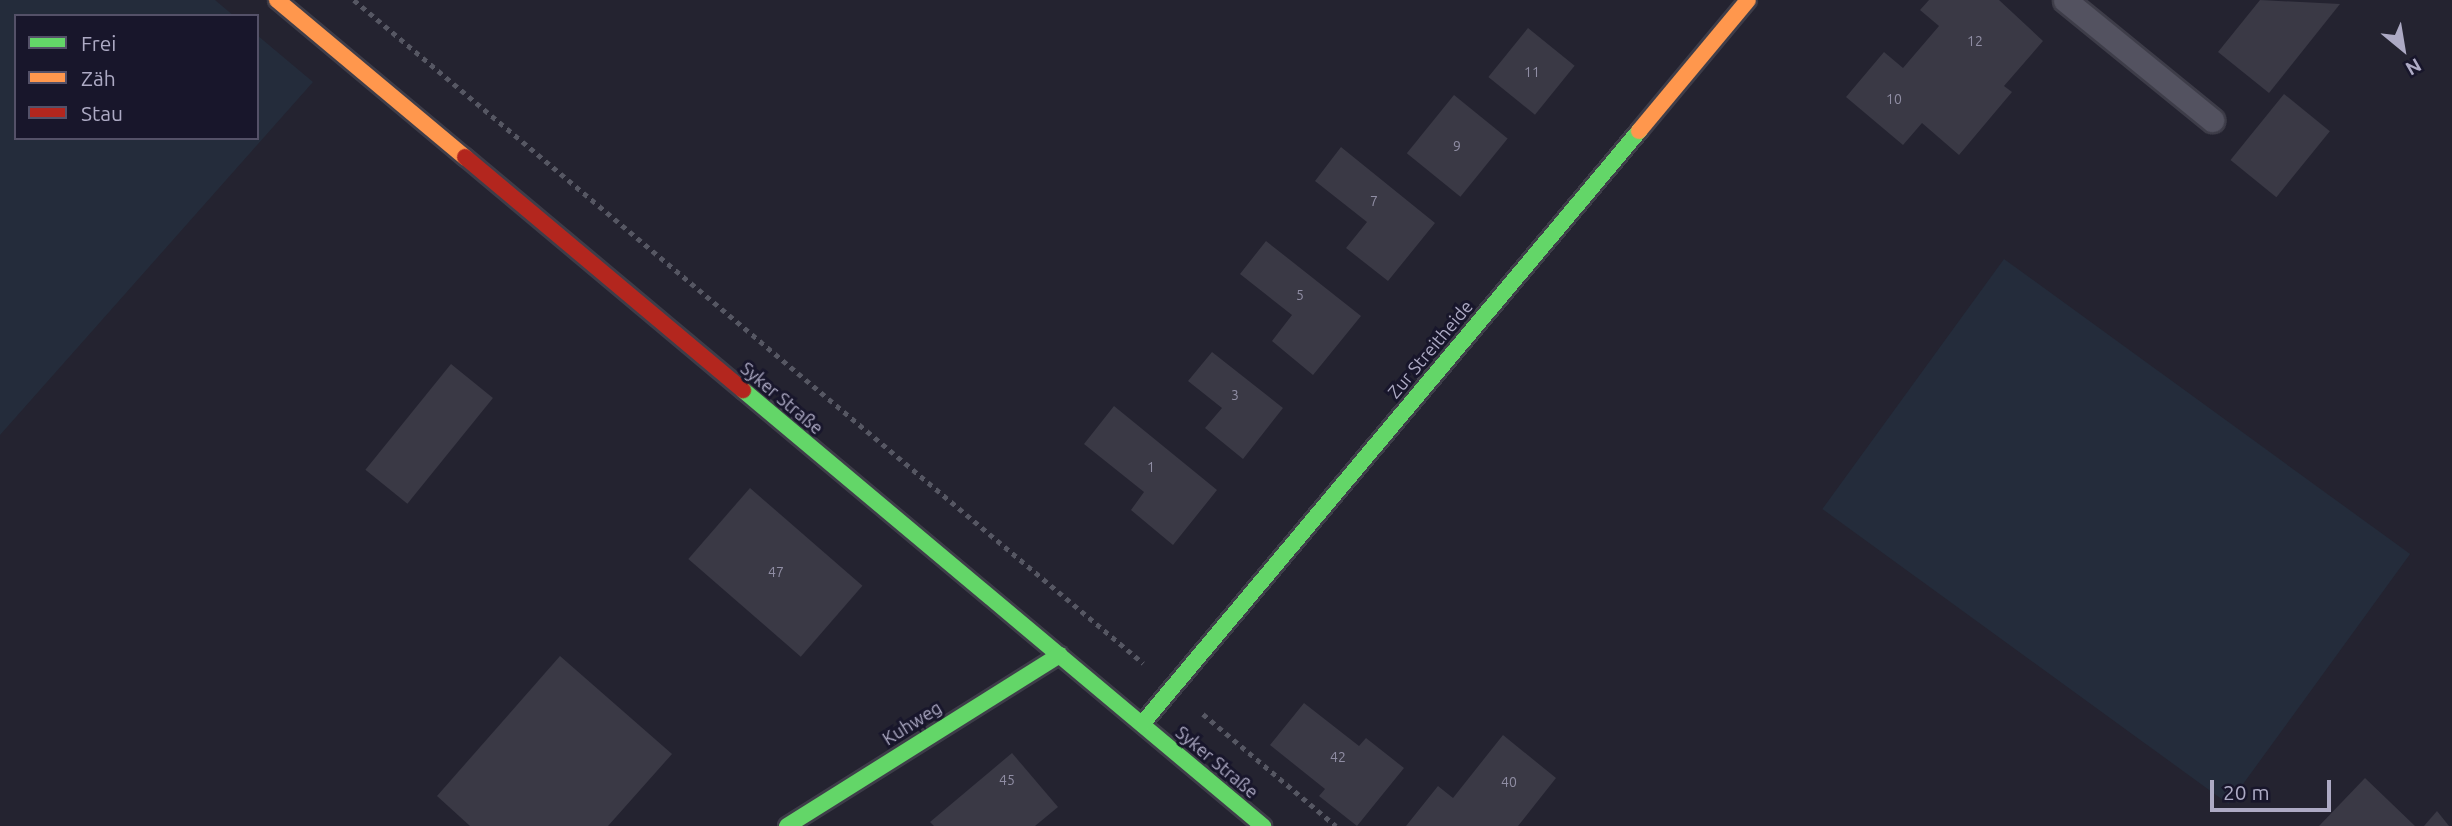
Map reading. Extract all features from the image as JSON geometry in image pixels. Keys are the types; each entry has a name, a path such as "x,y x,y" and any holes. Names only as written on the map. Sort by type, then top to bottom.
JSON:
{"main road":[{"name":"Syker Straße","path":"277,0 1263,826"},
{"name":"Zur Streitheide","path":"1142,724 1748,0"},
{"name":"Kuhweg","path":"787,826 1060,654"}],"lane":[{"path":"2065,0 2212,120"}],"path":[{"path":"354,0 1336,826"}],"shaded area":[{"path":"0,0 215,0 232,14 14,14 14,140 259,140 259,37 313,82 0,435"},
{"path":"2004,259 2410,554 2229,804 1822,509"}],"building":[{"path":"1929,0 1999,0 2043,41 2004,86 2012,92 1959,155 1922,123 1903,145 1846,97 1884,52 1903,68 1939,26 1920,10"},
{"path":"2260,0 2340,4 2269,93 2218,52"},
{"path":"1528,28 1575,66 1535,115 1488,77"},
{"path":"2284,94 2330,131 2276,197 2231,160"},
{"path":"1454,95 1508,138 1460,197 1407,153"},
{"path":"1341,147 1435,223 1388,281 1346,248 1367,222 1315,181"},
{"path":"1266,241 1361,316 1313,375 1272,341 1292,315 1240,274"},
{"path":"1212,352 1283,408 1243,459 1205,428 1222,408 1188,381"},
{"path":"451,364 493,398 407,504 365,470"},
{"path":"1114,406 1217,490 1173,545 1131,510 1144,492 1084,444"},
{"path":"750,488 862,586 801,657 688,559"},
{"path":"560,656 672,754 608,826 470,826 437,796"},
{"path":"1304,703 1359,746 1366,738 1404,768 1357,826 1319,796 1325,789 1270,745"},
{"path":"1503,735 1556,778 1518,826 1406,826 1438,786 1453,798"},
{"path":"1012,753 1058,807 1035,826 934,826 930,822"},
{"path":"2365,778 2415,826 2319,826"},
{"path":"2437,811 2449,826 2424,826"}],"traffic: fast":[{"path":"1142,724 1639,131"},
{"path":"743,390 1263,826"},
{"path":"787,826 1060,655"}],"traffic: slow":[{"path":"277,0 465,157"},
{"path":"1639,131 1748,0"}],"traffic: jam":[{"path":"465,157 743,390"}]}
